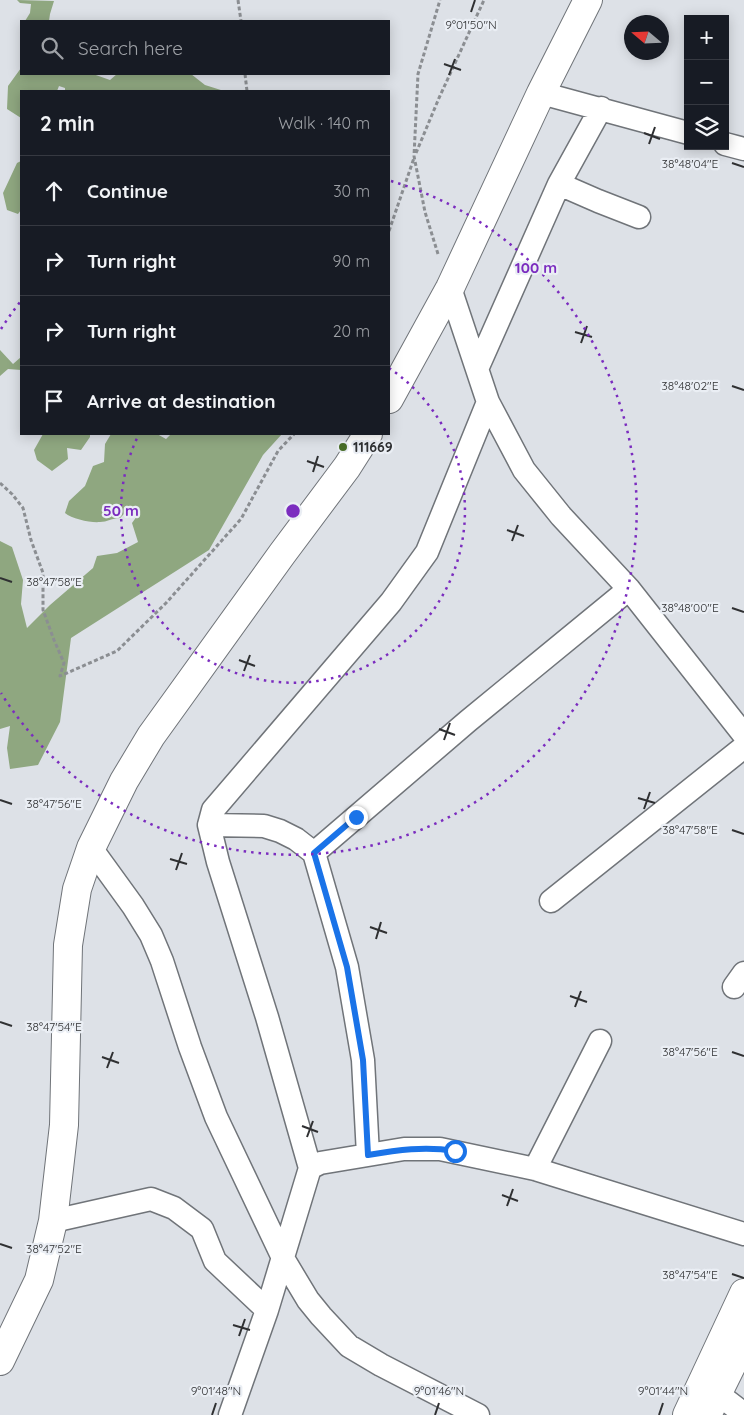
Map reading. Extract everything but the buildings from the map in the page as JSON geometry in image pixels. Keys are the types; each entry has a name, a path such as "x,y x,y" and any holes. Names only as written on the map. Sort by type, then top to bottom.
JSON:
{"street":[{"path":"390,397 450,288 541,93 588,0"},
{"path":"541,93 684,132"},
{"path":"477,369 559,184 601,108"},
{"path":"729,145 744,149"},
{"path":"559,184 598,202 639,216"},
{"path":"450,288 488,402 524,470 561,516 629,589 744,735"},
{"path":"230,1415 268,1310 310,1168 267,1017 218,862 209,825 213,810 391,602 427,552 488,402"},
{"path":"0,1361 39,1280 54,1221 64,1126 68,945 77,889 91,848 124,781 151,736 347,467 367,435"},
{"path":"314,853 468,721 629,589"},
{"path":"551,901 744,747"},
{"path":"209,825 264,826 296,839 314,853 347,967 363,1060 368,1155"},
{"path":"91,848 133,906 151,935 162,960 190,1047 216,1117 284,1260 312,1305 349,1346 381,1365 478,1415"},
{"path":"535,1169 600,1041"},
{"path":"310,1168 320,1163 404,1149 440,1149 535,1169 744,1234"},
{"path":"54,1221 151,1199 174,1208 202,1229 215,1261 268,1310"},
{"path":"687,1415 710,1397 736,1352 744,1294"},
{"path":"710,1397 744,1414"}],"path":[{"path":"238,0 241,20"},
{"path":"440,0 418,74 414,156 425,212 450,288"},
{"path":"390,228 414,156 438,98 484,0"},
{"path":"246,75 247,90"},
{"path":"0,483 23,508 31,540 43,574 43,610 64,663 60,676 116,651 166,603 241,519 278,451 293,435"}],"green space":[{"path":"17,0 54,1 49,20 26,20 30,13 31,4 20,3"},
{"path":"20,69 20,75 96,75 110,80 116,75 192,75 205,85 221,90 65,90 65,88 59,86 57,90 20,90 20,117 7,109 8,86"},
{"path":"20,162 20,211 18,214 7,210 3,193 17,163"},
{"path":"0,350 13,364 20,358 20,370 8,369 0,376"},
{"path":"42,435 90,435 81,450 67,448 68,459 52,471 37,460 34,450"},
{"path":"110,435 159,435 166,439 170,435 281,435 263,455 209,550 71,638 60,722 38,765 10,769 7,748 10,726 0,729 0,541 12,547 23,580 21,604 27,628 50,605 93,568 97,556 117,553 138,542 132,523 140,512 124,514 120,518 103,522 77,519 65,513 69,501 85,486 93,466 104,462 105,444"}],"place":[{"name":"111669","path":"343,447"}],"route":[{"path":"356,817 314,853 347,967 363,1060 368,1155 404,1149 455,1151"}]}
